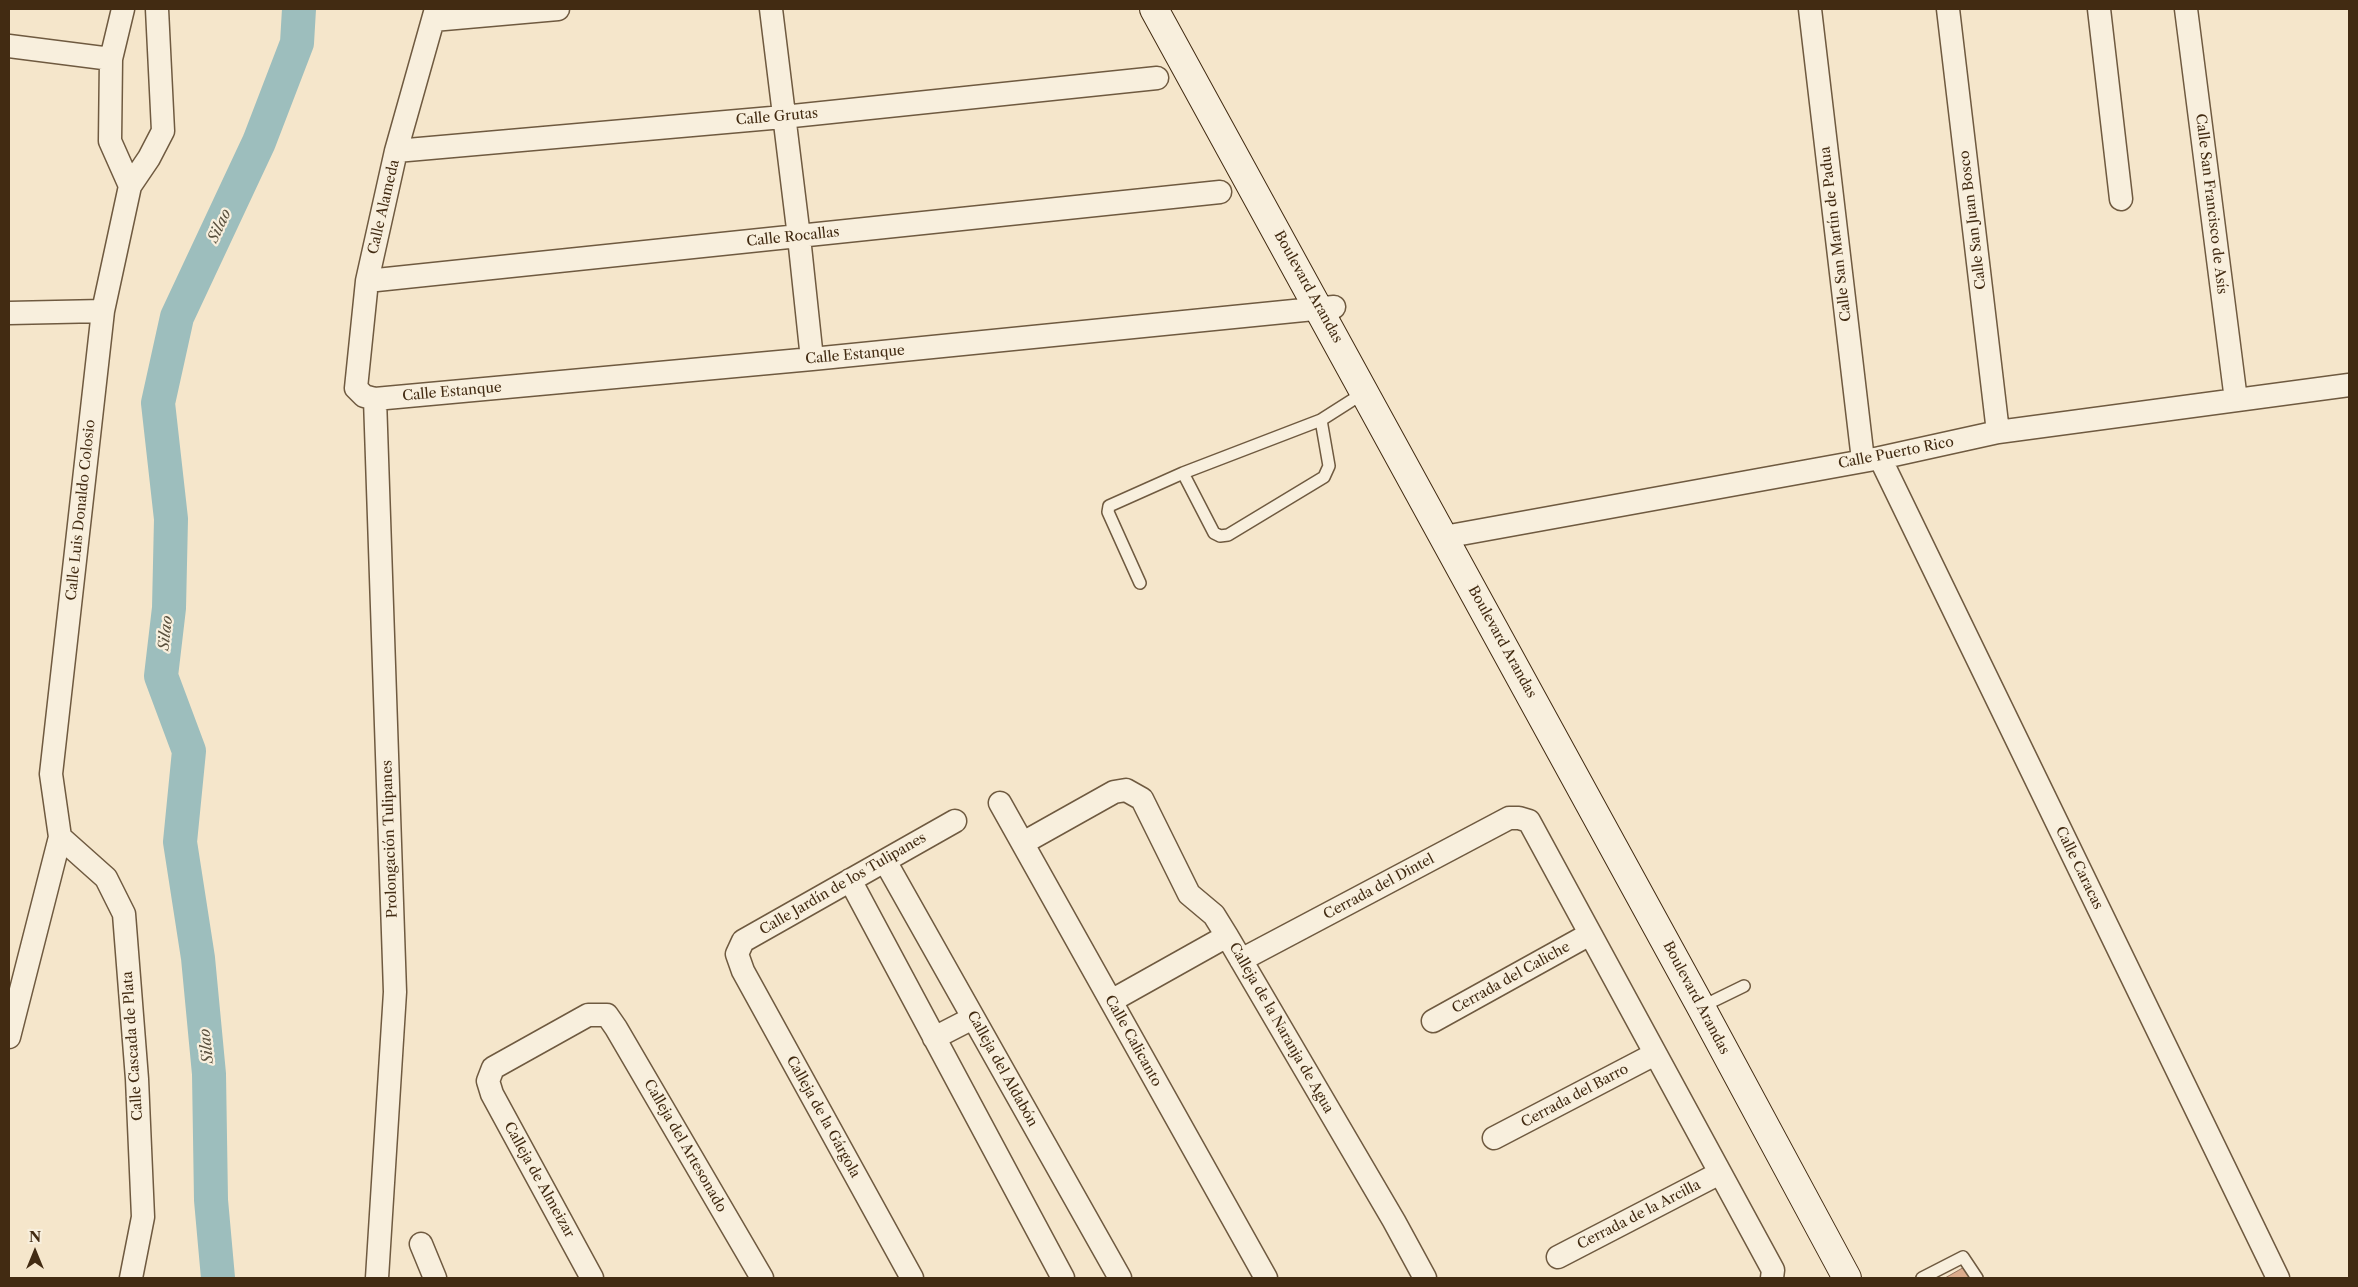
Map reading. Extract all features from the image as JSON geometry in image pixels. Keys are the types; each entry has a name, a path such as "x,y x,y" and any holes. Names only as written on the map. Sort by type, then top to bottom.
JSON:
{"main road":[{"name":"Boulevard Arandas","path":"1154,9 1327,308 1365,392 1451,536"},
{"name":"Boulevard Arandas","path":"1174,9 1327,308 1707,1004 1849,1275"}],"street":[{"path":"123,9 111,59 110,141 130,186"},
{"name":"Calle Luis Donaldo Colosio","path":"60,837 51,774 103,311 130,186 150,158 163,131 157,9"},
{"path":"434,14 558,9"},
{"path":"770,9 799,237 812,359"},
{"name":"Calle San Martín de Padua","path":"1810,9 1871,459"},
{"name":"Calle San Juan Bosco","path":"1948,9 1998,432"},
{"path":"2100,9 2121,199"},
{"name":"Calle San Francisco de Asís","path":"2186,9 2236,400"},
{"name":"Calle Alameda","path":"375,399 364,396 356,388 367,281 396,151 434,14"},
{"path":"9,46 111,59"},
{"name":"Calle Grutas","path":"396,151 783,116 1157,78"},
{"name":"Calle Rocallas","path":"367,281 1220,192"},
{"name":"Calle Estanque","path":"375,399 812,359 1327,308"},
{"path":"9,313 103,311"},
{"name":"Calle Puerto Rico","path":"1451,536 1871,459 1998,432 2349,385"},
{"name":"Prolongación Tulipanes","path":"375,399 395,992 377,1278"},
{"name":"Calle Caracas","path":"1871,459 2278,1278"},
{"name":"Calleja de la Naranja de Agua","path":"1023,843 1114,792 1126,790 1142,799 1189,894 1214,915 1227,936 1394,1221 1425,1278"},
{"name":"Calle Calicanto","path":"1000,803 1266,1278"},
{"name":"Cerrada del Dintel","path":"1241,960 1509,818 1529,821 1590,934"},
{"name":"Calle Jardín de los Tulipanes","path":"737,954 743,941 955,820"},
{"path":"9,1037 60,837"},
{"name":"Calle Cascada de Plata","path":"60,837 106,878 124,914 137,1079 143,1217 130,1278"},
{"name":"Calleja del Aldabón","path":"885,860 1120,1278"},
{"path":"850,880 1059,1275"},
{"path":"1590,934 1773,1270 1772,1278"},
{"name":"Cerrada del Caliche","path":"1432,1021 1590,934"},
{"path":"1111,1001 1227,936"},
{"name":"Calleja de la Gárgola","path":"737,954 748,979 912,1278"},
{"name":"Calleja del Artesonado","path":"488,1081 493,1068 588,1015 607,1015 762,1278"},
{"path":"934,1038 973,1018"},
{"name":"Cerrada del Barro","path":"1494,1138 1655,1054"},
{"name":"Calleja de Almeizar","path":"488,1081 492,1094 592,1278"},
{"name":"Cerrada de la Arcilla","path":"1558,1257 1720,1173"},
{"path":"421,1244 435,1278"}],"lane":[{"path":"1140,583 1108,512 1109,506 1183,473 1321,420 1365,392"},
{"path":"1183,473 1214,533 1220,536 1228,536 1324,477 1329,466 1321,420"},
{"path":"1707,1004 1744,986"},
{"path":"1922,1278 1963,1257 1977,1278"}],"building":[{"path":"1966,1266 1973,1278 1945,1278"}],"waterway":[{"name":"Silao","path":"218,1278 211,1200 209,1074 198,958 180,842 189,751 161,676 169,608 171,519 158,403 177,317 259,142 297,43 299,9"}]}
